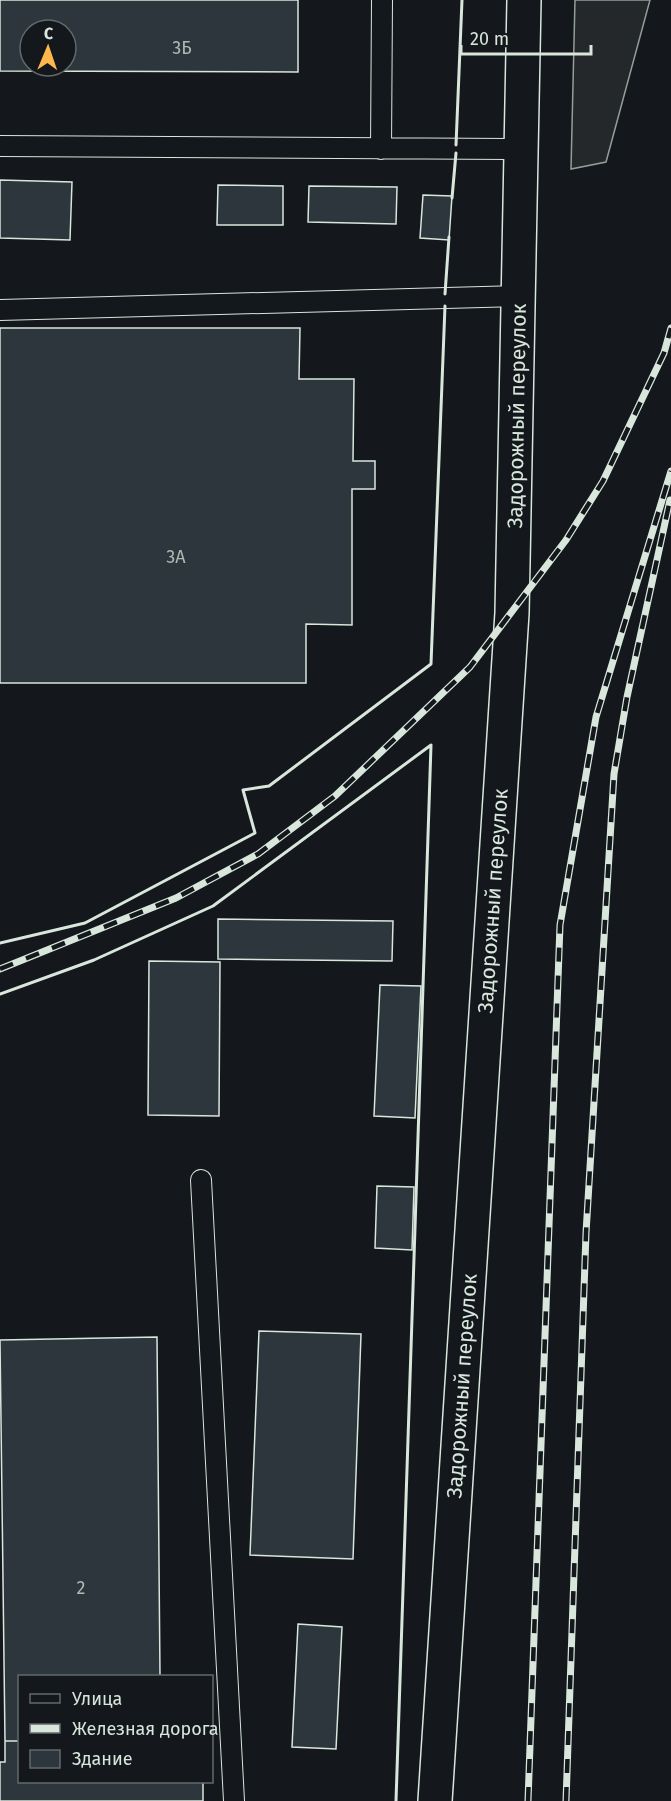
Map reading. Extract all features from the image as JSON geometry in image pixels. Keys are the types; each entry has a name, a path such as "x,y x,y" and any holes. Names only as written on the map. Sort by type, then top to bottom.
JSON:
{"street":[{"name":"Задорожный переулок","path":"435,1801 512,613 524,0"}],"lane":[{"path":"381,149 382,0"},
{"path":"0,146 522,149"},
{"path":"0,310 520,296"},
{"path":"201,1180 234,1801"}],"shaded area":[{"path":"575,0 650,0 606,162 571,169"}],"building":[{"path":"0,0 298,0 298,72 78,71 78,18 18,18 18,71 0,71"},
{"path":"0,180 72,182 70,240 0,238"},
{"path":"218,185 283,186 283,225 217,225"},
{"path":"309,186 397,187 396,224 308,222"},
{"path":"423,195 452,196 449,240 420,238"},
{"path":"0,328 300,328 299,379 354,379 353,461 375,461 375,489 352,489 352,625 306,624 306,683 0,683"},
{"path":"218,919 393,921 392,961 218,959"},
{"path":"149,961 220,962 219,1116 148,1115"},
{"path":"380,985 421,986 415,1118 374,1116"},
{"path":"377,1186 414,1187 412,1250 375,1248"},
{"path":"259,1331 361,1334 353,1559 250,1555"},
{"path":"157,1337 160,1675 18,1675 18,1741 5,1741 0,1340"},
{"path":"298,1624 342,1627 336,1749 292,1747"},
{"path":"5,1741 18,1741 18,1783 203,1783 203,1801 0,1801 0,1762 5,1762"}],"railway":[{"path":"0,969 176,898 258,854 335,796 470,667 566,540 603,481 664,353 671,328"},
{"path":"528,1801 560,925 596,717 671,471"},
{"path":"566,1801 586,1233 614,774 627,697 670,500"}],"wall":[{"path":"456,145 462,0"},
{"path":"452,198 456,153"},
{"path":"445,294 449,237"},
{"path":"0,943 85,923 255,833 243,790 269,786 431,664 445,306"},
{"path":"0,994 94,960 213,906 431,745 396,1801"}]}
